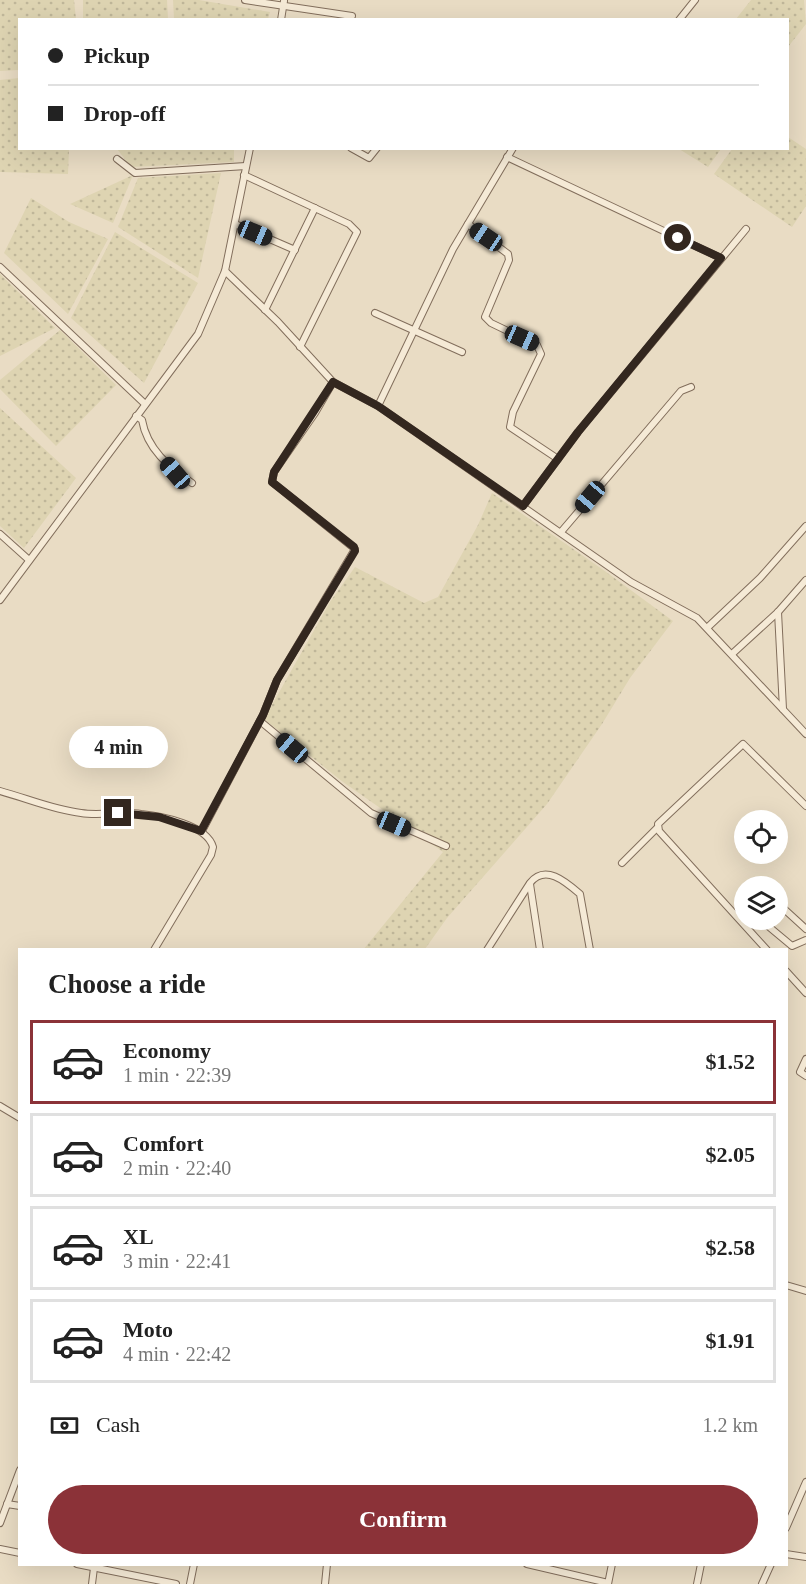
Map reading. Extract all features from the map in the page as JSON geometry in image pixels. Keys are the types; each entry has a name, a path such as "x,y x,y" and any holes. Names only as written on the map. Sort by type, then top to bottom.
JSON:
{"street":[{"path":"245,0 284,2 352,16"},
{"path":"681,18 695,0"},
{"path":"281,18 284,2"},
{"path":"0,600 198,334 225,271 250,150"},
{"path":"355,150 369,158 375,150"},
{"path":"378,406 468,224 512,150"},
{"path":"507,157 721,258"},
{"path":"117,159 135,173 246,166"},
{"path":"244,175 349,224 357,232 300,346"},
{"path":"265,310 315,208"},
{"path":"235,224 295,250"},
{"path":"468,224 508,254 509,260 484,317 490,323 541,349 542,354 513,412 510,428 558,459"},
{"path":"523,506 558,459 746,229"},
{"path":"0,267 145,404"},
{"path":"225,271 333,382 378,406 632,582 683,608 708,627 806,734"},
{"path":"375,313 415,328 462,352"},
{"path":"201,831 260,720 277,680 355,551 354,547 272,482 274,472 333,382"},
{"path":"561,532 681,391 691,387"},
{"path":"136,416 142,420 144,435 157,453 175,473 192,483"},
{"path":"708,627 760,579 806,526"},
{"path":"0,534 29,560"},
{"path":"732,654 778,612 806,580"},
{"path":"778,612 783,709"},
{"path":"260,720 371,813 446,846"},
{"path":"622,863 657,828 661,819 743,744 805,804"},
{"path":"0,790 81,813 140,813 201,831 213,844 213,851 155,948"},
{"path":"657,828 765,948"},
{"path":"488,948 530,883 540,874 550,874 580,894 590,948"},
{"path":"530,883 540,948"},
{"path":"788,911 806,930"},
{"path":"773,930 792,946 806,940"},
{"path":"788,976 806,993"},
{"path":"806,1059 801,1072 806,1076"},
{"path":"0,1106 18,1117"},
{"path":"788,1286 806,1291"},
{"path":"0,1523 18,1475"},
{"path":"788,1523 806,1482"},
{"path":"7,1504 18,1506"},
{"path":"0,1549 18,1553"},
{"path":"788,1554 806,1557"},
{"path":"86,1566 176,1584"},
{"path":"190,1584 194,1566"},
{"path":"325,1584 327,1566"},
{"path":"536,1566 608,1583 612,1566"},
{"path":"697,1584 701,1566"},
{"path":"762,1584 770,1566"},
{"path":"92,1584 94,1568"}],"shaded area":[{"path":"0,0 74,0 76,18 18,18 18,70 0,71"},
{"path":"83,0 167,0 168,18 83,18"},
{"path":"173,0 199,0 270,12 268,18 174,18"},
{"path":"751,0 804,0 806,24 789,46 789,18 737,18"},
{"path":"18,78 18,150 69,150 68,174 0,172 0,80"},
{"path":"789,138 806,149 806,206 792,227 714,174 731,150 789,150"},
{"path":"118,150 234,150 234,162 131,167"},
{"path":"681,150 720,150 708,167"},
{"path":"221,173 198,278 118,227 138,178"},
{"path":"133,175 113,223 70,204"},
{"path":"31,198 69,222 108,239 68,314 4,253"},
{"path":"115,232 198,283 144,383 71,318"},
{"path":"0,274 55,328 0,356"},
{"path":"60,330 116,385 56,446 0,389 0,380"},
{"path":"0,408 76,478 24,548 0,526"},
{"path":"492,493 673,621 630,678 602,724 547,804 447,918 426,948 365,948 443,852 343,782 264,719 330,602 355,567 424,603 438,597 478,525"}],"route":[{"path":"118,813 140,813 159,817 201,831 263,715 277,680 355,551 354,547 272,482 274,472 315,413 333,382 378,406 523,506 578,432 721,258 678,238"}]}
